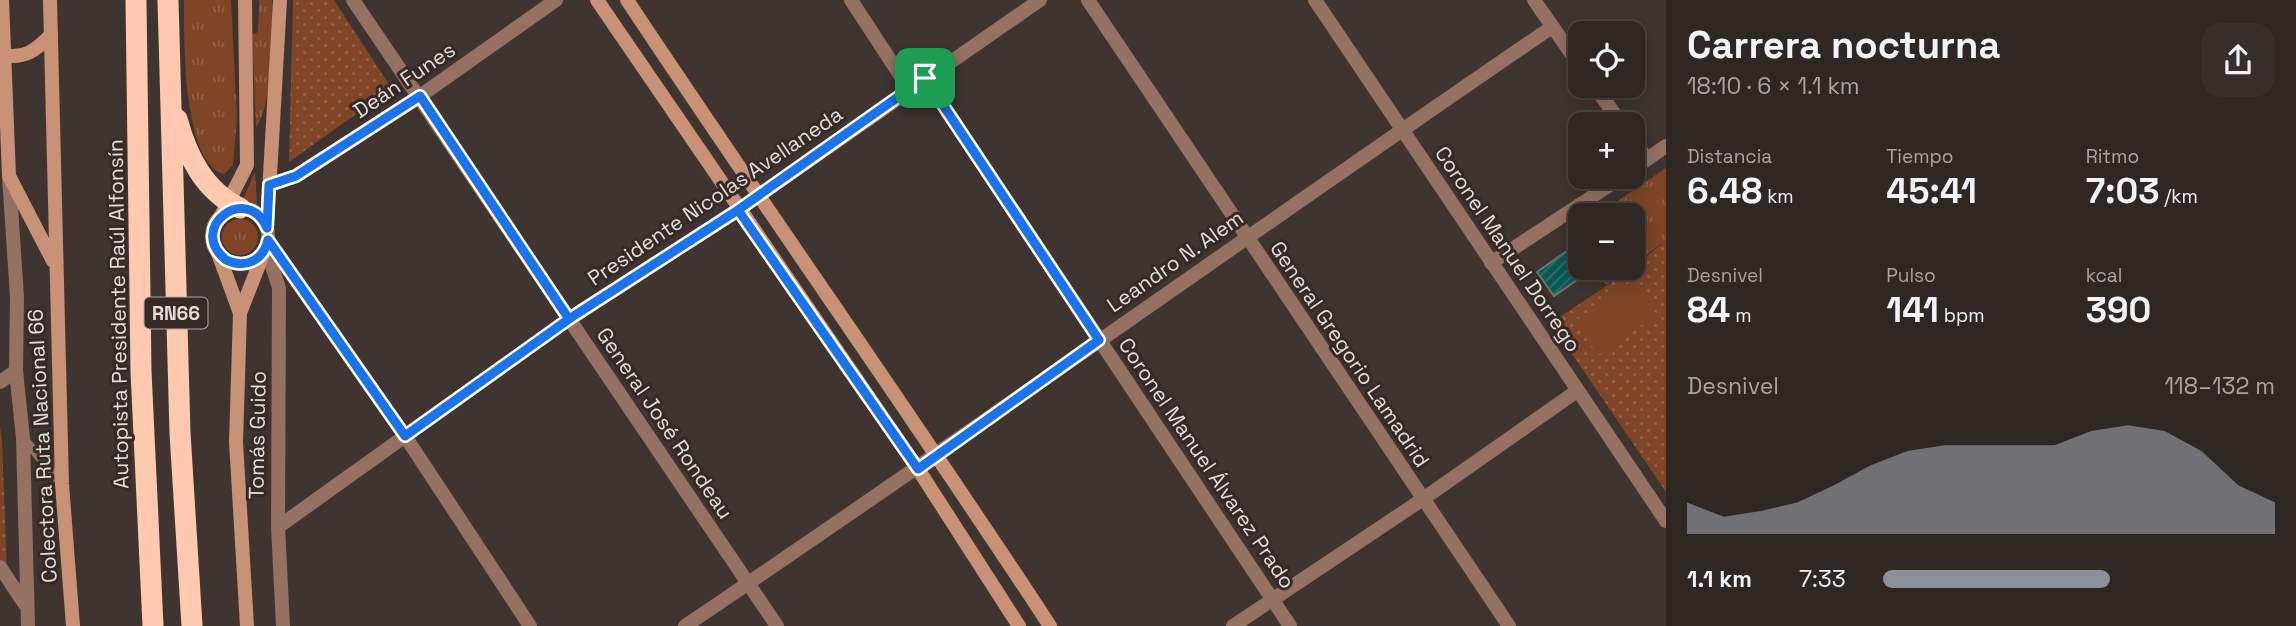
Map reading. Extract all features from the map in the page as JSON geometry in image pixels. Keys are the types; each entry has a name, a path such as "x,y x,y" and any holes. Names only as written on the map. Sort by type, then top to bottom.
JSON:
{"highway":[{"name":"Autopista Presidente Raúl Alfonsín","path":"136,0 141,371 153,626"},
{"name":"RN66","path":"168,0 180,433 192,626"},
{"path":"169,91 181,134 204,180 230,209"}],"street":[{"name":"Colectora Ruta Nacional 66","path":"2,0 1,56 9,176 55,264"},
{"name":"Colectora Ruta Nacional 66","path":"50,0 62,484 73,626"},
{"path":"240,313 212,237 230,209 242,180 247,152 244,88 245,0"},
{"path":"247,626 236,443 240,313 266,242 280,0"},
{"name":"General José Rondeau","path":"353,0 777,626"},
{"name":"Deán Funes","path":"269,185 296,176 420,96 556,0"},
{"path":"597,0 738,210 918,469 1019,626"},
{"path":"627,0 758,196 938,455 1050,626"},
{"path":"852,0 909,89"},
{"name":"Presidente Nicolas Avellaneda","path":"278,527 569,319 738,210 1040,0"},
{"name":"General Gregorio Lamadrid","path":"1088,0 1245,238 1509,626"},
{"name":"Coronel Manuel Dorrego","path":"1315,0 1666,521"},
{"path":"1534,0 1568,49"},
{"name":"Leandro N. Alem","path":"685,626 918,469 1245,238 1552,27"},
{"path":"1,56 30,54 51,35"},
{"name":"Coronel Manuel Álvarez Prado","path":"925,78 1290,626"},
{"path":"1645,156 1647,159 1666,146"},
{"path":"9,176 17,297 16,371 23,438 25,604 28,626"},
{"path":"204,180 228,186 242,180"},
{"path":"1490,263 1604,189"},
{"path":"230,209 256,214 266,242 405,436 530,626"},
{"path":"0,214 12,230"},
{"path":"218,253 226,260 241,264 251,262 266,242"},
{"name":"Tomás Guido","path":"266,242 279,288 278,527 284,626"},
{"path":"0,382 16,371"},
{"path":"1233,626 1423,499 1577,391"},
{"path":"0,567 25,604"}],"lane":[{"path":"23,438 62,484"}],"green space":[{"path":"184,0 231,0 237,117 233,165 224,174 210,165 200,147 193,124 184,41"},
{"path":"259,0 272,0 272,48 266,101 256,127 252,35 258,32"},
{"path":"293,0 334,0 388,83 387,92 289,162"},
{"path":"1666,168 1666,240 1645,256 1645,203 1615,203 1635,189 1645,189 1645,182"},
{"path":"255,172 257,207 243,199"},
{"path":"240,219 252,225 258,237 252,249 240,255 228,249 222,237 228,225"},
{"path":"1666,240 1666,492 1551,323 1615,280 1645,280 1645,258"},
{"path":"1633,280 1657,315 1598,355 1575,321"},
{"path":"0,426 2,441 7,571 0,560"}],"building":[{"path":"1568,250 1568,280 1577,280 1554,296 1537,272"}],"route":[{"path":"925,78 738,210 569,319 405,436 268,240 264,252 246,264 226,260 214,246 213,229 221,216 230,210 246,209 261,217 267,228 269,185 296,176 420,96 569,319 654,265 738,210 918,469 1099,340 925,78"}]}
